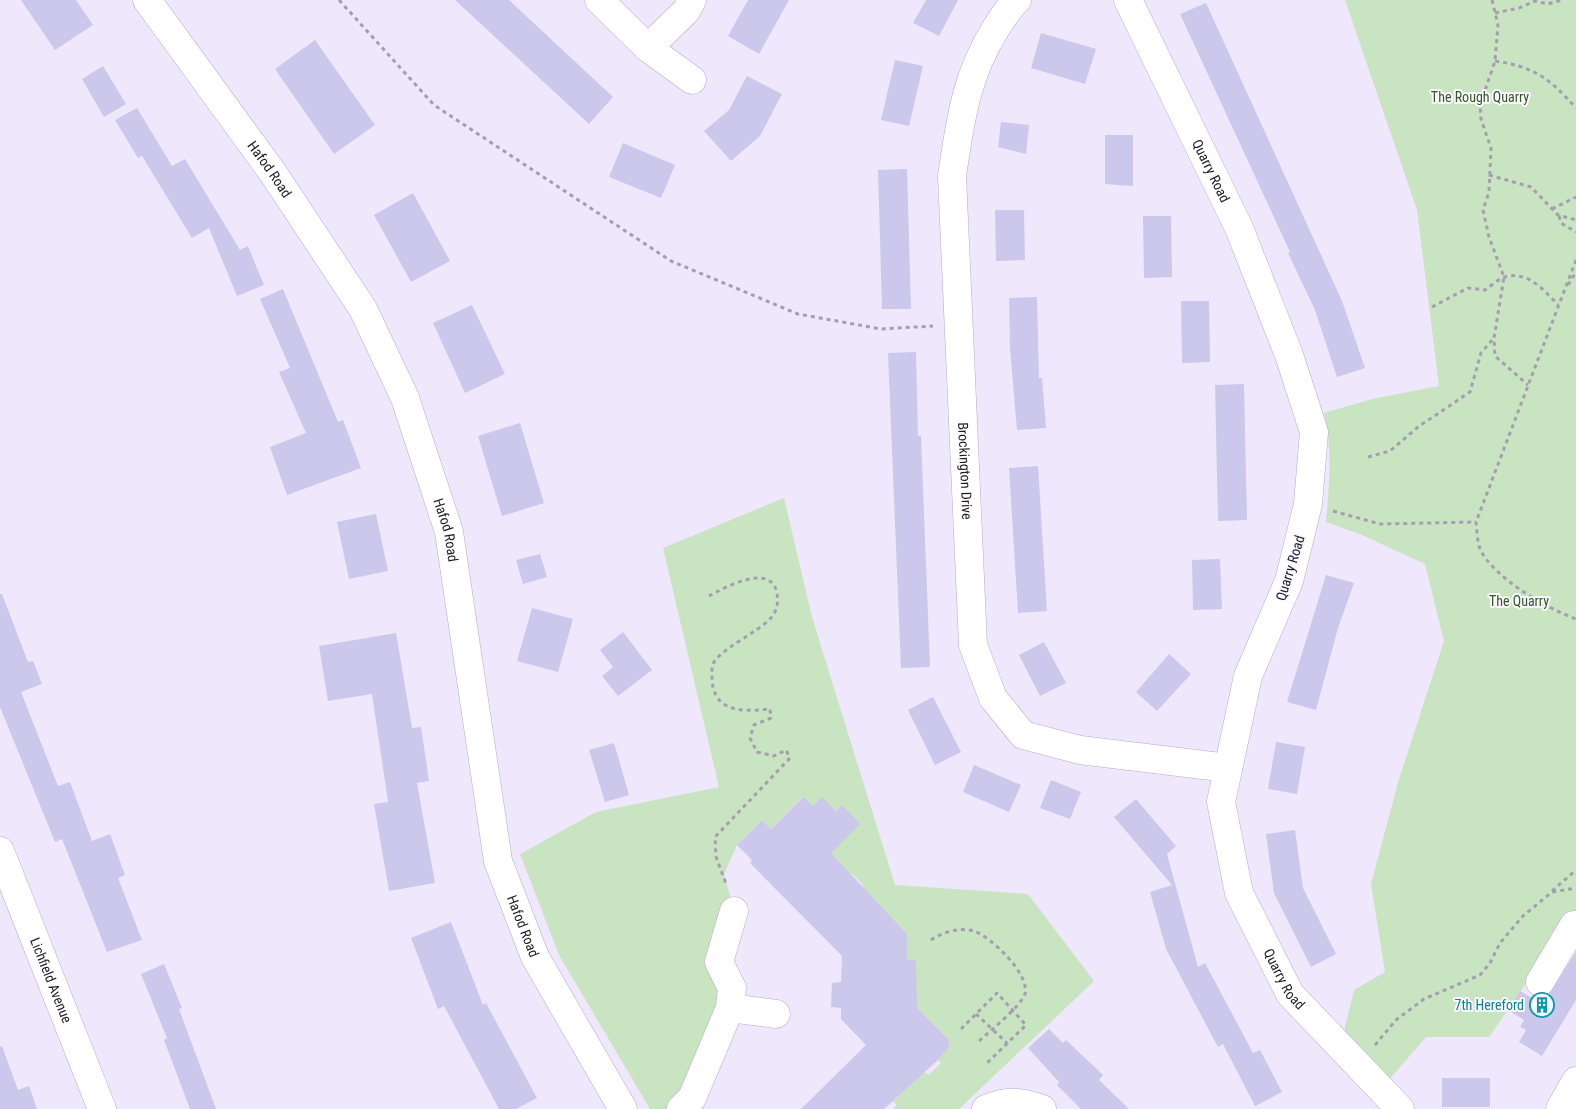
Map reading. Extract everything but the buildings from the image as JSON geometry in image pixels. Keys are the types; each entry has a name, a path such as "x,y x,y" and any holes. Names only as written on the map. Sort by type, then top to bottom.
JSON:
{"street":[{"name":"Hafod Road","path":"147,0 201,71 273,173 363,309 405,398 449,532 498,861 535,957 623,1109"},
{"path":"599,0 648,48 692,80"},
{"path":"648,48 686,11 692,0"},
{"name":"Brockington Drive","path":"1017,0 1010,6 982,51 962,108 952,176 957,325 973,645 993,698 1023,735 1080,750 1228,768"},
{"name":"Quarry Road","path":"1128,0 1240,228 1289,355 1314,432 1308,504 1289,581 1248,676 1222,802 1240,893 1290,994 1400,1109"},
{"name":"Lichfield Avenue","path":"0,851 102,1109"},
{"path":"693,1105 730,1008 732,988 719,962 734,911"},
{"path":"1540,982 1574,925 1576,926"},
{"path":"730,1008 776,1014"},
{"path":"1560,1109 1576,1081"},
{"path":"986,1109 1001,1103 1022,1102 1042,1109"}],"path":[{"path":"339,0 434,104 671,261 798,314 881,329 957,325"},
{"path":"1492,0 1498,25 1495,61 1480,104 1481,119 1491,148 1489,192 1483,210 1489,237 1504,277 1494,338 1495,356 1528,385"},
{"path":"1495,12 1519,8 1536,1 1548,4 1562,0"},
{"path":"1495,61 1517,64 1540,73 1576,108"},
{"path":"1489,175 1531,187 1558,216 1561,223 1576,232"},
{"path":"1552,209 1576,197"},
{"path":"1558,216 1576,220"},
{"path":"1576,260 1476,522 1479,548 1491,566 1506,580 1576,619"},
{"path":"1564,292 1576,272"},
{"path":"1432,307 1468,288 1485,290 1504,277 1517,275 1540,285 1558,305"},
{"path":"1368,457 1390,451 1418,427 1470,392 1481,352 1494,338"},
{"path":"1308,504 1380,524 1476,522"},
{"path":"709,596 745,578 765,579 772,584 777,593 777,606 771,619 726,652 713,664 712,680 716,697 722,703 730,708 748,711 770,709 771,718 754,725 750,738 757,752 774,756 786,750 790,758 715,837 716,858 724,874 734,911"},
{"path":"1357,1066 1396,1020 1424,999 1480,975 1490,963 1500,943 1523,916 1576,870"},
{"path":"1552,892 1576,888"},
{"path":"931,940 941,933 958,930 974,931 987,939 1016,967 1024,979 1025,994 1012,1010 979,1040"},
{"path":"961,1029 997,993 1026,1025 986,1064"},
{"path":"976,1014 1007,1043"}],"green space":[{"path":"1345,0 1576,0 1576,911 1489,1037 1426,1037 1381,1089 1340,1048 1354,990 1385,972 1371,884 1399,779 1444,641 1425,564 1362,535 1326,522 1329,440 1324,413 1372,399 1439,386 1417,210"},
{"path":"784,498 812,617 895,885 1028,894 1094,981 959,1109 893,1109 897,1105 893,1101 924,1072 929,1075 941,1063 937,1059 949,1047 950,1041 928,1019 924,1022 913,1010 916,960 907,960 907,934 862,888 863,885 851,873 849,875 829,854 842,806 836,811 822,798 813,806 802,797 771,829 762,820 737,845 724,874 734,911 732,988 692,1098 705,1109 650,1109 559,955 520,854 596,812 719,787 663,548"}],"place":[{"name":"7th Hereford","path":"1542,1005"}],"park label":[{"name":"The Rough Quarry","path":"1480,97"},
{"name":"The Quarry","path":"1519,601"}]}
